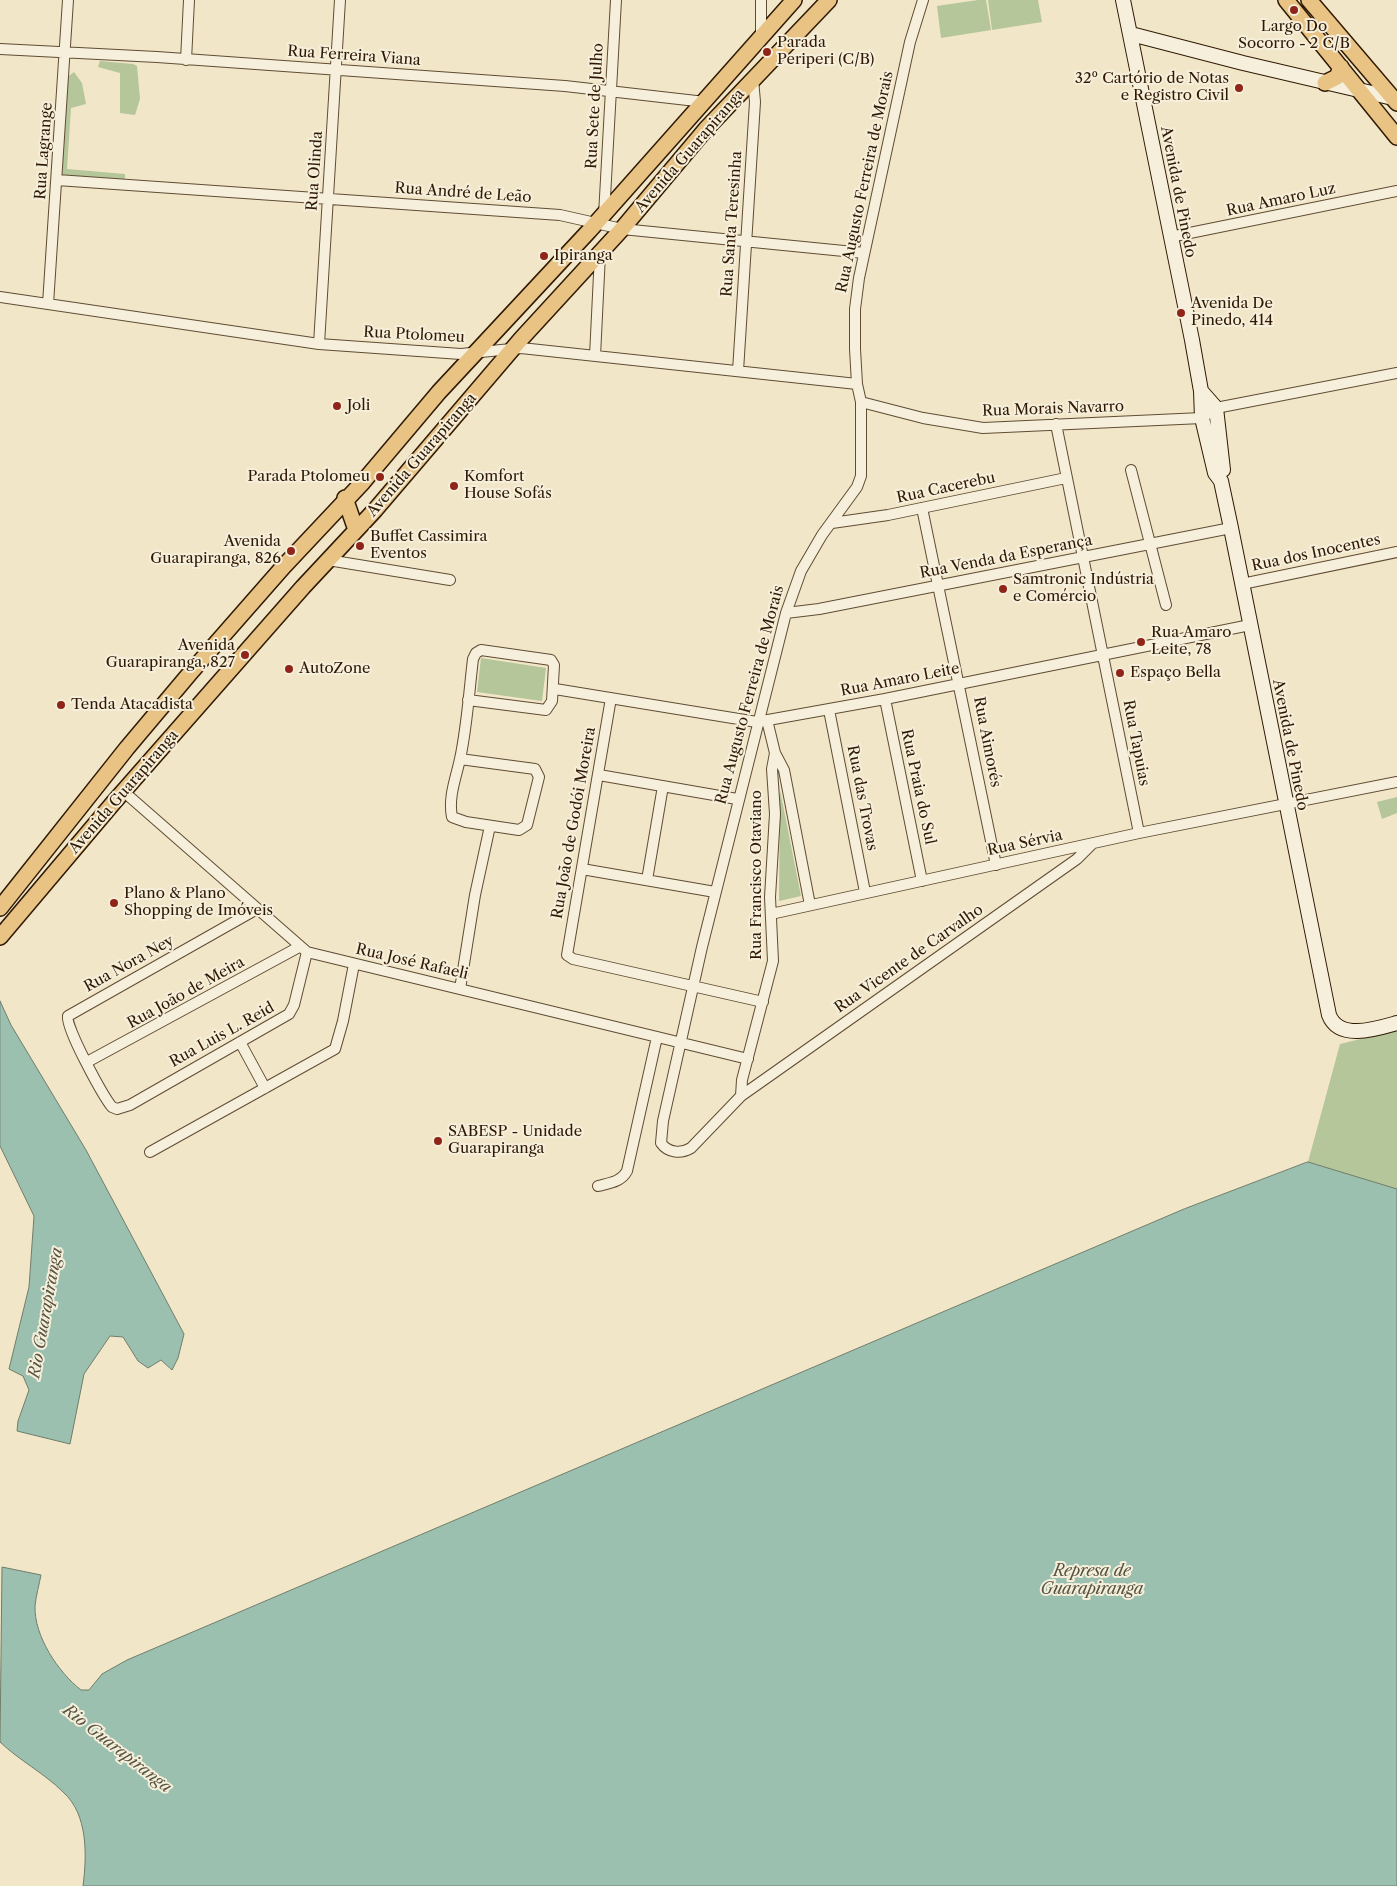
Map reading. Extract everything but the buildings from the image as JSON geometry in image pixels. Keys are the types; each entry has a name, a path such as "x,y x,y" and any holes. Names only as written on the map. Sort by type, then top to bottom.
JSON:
{"main road":[{"name":"Avenida Guarapiranga","path":"4,904 127,748 191,672 474,354 705,102 794,0"},
{"name":"Avenida Guarapiranga","path":"0,937 123,791 356,530 515,347 600,254 706,129 829,0"},
{"path":"1286,0 1397,137"},
{"path":"1309,0 1396,100"},
{"path":"1325,83 1337,77 1340,67"},
{"path":"346,498 356,530"},
{"path":"123,791 114,780 127,748"}],"street":[{"name":"Rua Lagrange","path":"48,304 68,0"},
{"path":"186,60 189,0"},
{"name":"Rua Olinda","path":"319,344 340,0"},
{"name":"Rua Sete de Julho","path":"600,218 616,0"},
{"path":"760,40 761,0"},
{"name":"Rua Augusto Ferreira de Morais","path":"664,1147 661,1134 715,892 737,799 762,721 786,612 801,572 822,535 857,487 861,476 861,402 857,384 855,309 864,253 910,42 923,0"},
{"name":"Avenida de Pinedo","path":"1123,0 1201,391 1202,418 1215,472 1221,481 1231,528 1328,1015 1337,1027 1350,1031 1397,1024"},
{"path":"1131,34 1396,100"},
{"name":"Rua Ferreira Viana","path":"0,49 336,70 610,91 705,102"},
{"name":"Rua Santa Teresinha","path":"738,371 755,102 753,79"},
{"name":"Rua André de Leão","path":"57,180 600,218 622,229 864,253"},
{"name":"Rua Amaro Luz","path":"1170,237 1397,191"},
{"path":"595,356 600,254"},
{"name":"Rua Ptolomeu","path":"0,297 319,344 474,354 515,347 857,384"},
{"path":"1202,418 1216,408 1397,372"},
{"path":"1201,391 1216,408"},
{"name":"Rua Morais Navarro","path":"861,402 924,418 983,428 1202,418"},
{"name":"Avenida de Pinedo","path":"1216,408 1223,471 1221,481"},
{"name":"Rua Tapuias","path":"1056,424 1139,833"},
{"path":"1131,470 1166,605"},
{"name":"Rua Cacerebu","path":"832,523 851,522 1066,478"},
{"name":"Rua Aimorés","path":"922,508 996,865"},
{"name":"Rua Venda da Esperança","path":"786,612 819,609 1231,528"},
{"name":"Rua dos Inocentes","path":"1242,584 1397,552"},
{"path":"328,560 450,580"},
{"name":"Rua Amaro Leite","path":"554,689 762,721 885,699 1250,625"},
{"path":"460,759 535,769 539,776 527,825 519,830 466,822 452,817 453,781 460,759 468,700 476,653 485,651 550,660 555,669 551,706 543,710 468,700"},
{"name":"Rua João de Godói Moreira","path":"610,698 599,775 567,952 573,959 694,986"},
{"name":"Rua Praia do Sul","path":"885,699 922,881"},
{"name":"Rua das Trovas","path":"829,710 866,892"},
{"name":"Rua Francisco Otaviano","path":"741,1096 748,1059 773,961 771,914 775,814 772,769 775,753 762,721"},
{"path":"775,753 784,770 810,905"},
{"path":"599,775 737,799"},
{"name":"Rua Sérvia","path":"771,914 1139,833 1397,782"},
{"path":"647,880 663,786"},
{"name":"Rua José Rafaeli","path":"123,791 303,950 748,1059"},
{"path":"460,989 475,895 490,826"},
{"name":"Rua Vicente de Carvalho","path":"664,1147 677,1152 685,1152 741,1096 1077,859 1092,844"},
{"path":"582,869 715,892"},
{"name":"Rua Nora Ney","path":"87,1062 67,1021 68,1016 257,909"},
{"name":"Rua Luis L. Reid","path":"87,1062 112,1107 117,1109 130,1105 290,1012 303,950"},
{"name":"Rua João de Meira","path":"87,1062 100,1057 303,950"},
{"path":"150,1152 336,1048 354,964"},
{"path":"694,986 763,1002"},
{"path":"598,1186 616,1182 627,1171 657,1037"},
{"path":"240,1042 265,1088"}],"shaded area":[{"path":"986,0 991,30 941,38 937,6"},
{"path":"988,0 1038,0 1042,22 992,30"},
{"path":"100,61 137,66 140,99 135,115 120,113 120,73 98,67"},
{"path":"74,72 82,83 86,104 71,108 67,169 125,174 125,181 62,177 66,78"},
{"path":"481,658 546,668 542,701 477,692"},
{"path":"780,790 801,896 779,901"},
{"path":"1397,797 1397,813 1382,819 1377,802"},
{"path":"1397,1030 1397,1293 1265,1179 1308,1162 1340,1044"}],"water":[{"name":"Rio Guarapiranga","path":"0,1001 11,1025 86,1150 184,1334 178,1358 172,1370 161,1360 148,1368 138,1361 123,1337 110,1336 84,1374 70,1444 17,1431 18,1421 29,1390 23,1376 9,1369 29,1287 34,1216 0,1146"},
{"name":"Represa de Guarapiranga","path":"1308,1162 1397,1189 1397,1886 83,1886 84,1836 77,1812 71,1801 56,1785 0,1742 2,1567 41,1575 35,1606 43,1641 64,1674 81,1690 89,1690 102,1674 127,1660 1184,1209"}],"place":[{"name":"Largo Do Socorro - 2 C/B","path":"1294,10"},
{"name":"Parada Periperi (C/B)","path":"767,52"},
{"name":"32º Cartório de Notas e Registro Civil","path":"1239,88"},
{"name":"Ipiranga","path":"544,256"},
{"name":"Avenida De Pinedo, 414","path":"1181,313"},
{"name":"Joli","path":"337,406"},
{"name":"Parada Ptolomeu","path":"380,477"},
{"name":"Komfort House Sofás","path":"454,486"},
{"name":"Buffet Cassimira Eventos","path":"360,546"},
{"name":"Avenida Guarapiranga, 826","path":"291,551"},
{"name":"Samtronic Indústria e Comércio","path":"1003,589"},
{"name":"Rua Amaro Leite, 78","path":"1141,642"},
{"name":"Avenida Guarapiranga, 827","path":"245,655"},
{"name":"AutoZone","path":"289,669"},
{"name":"Espaço Bella","path":"1120,673"},
{"name":"Tenda Atacadista","path":"61,705"},
{"name":"Plano & Plano Shopping de Imóveis","path":"114,903"},
{"name":"SABESP - Unidade Guarapiranga","path":"438,1141"}]}
